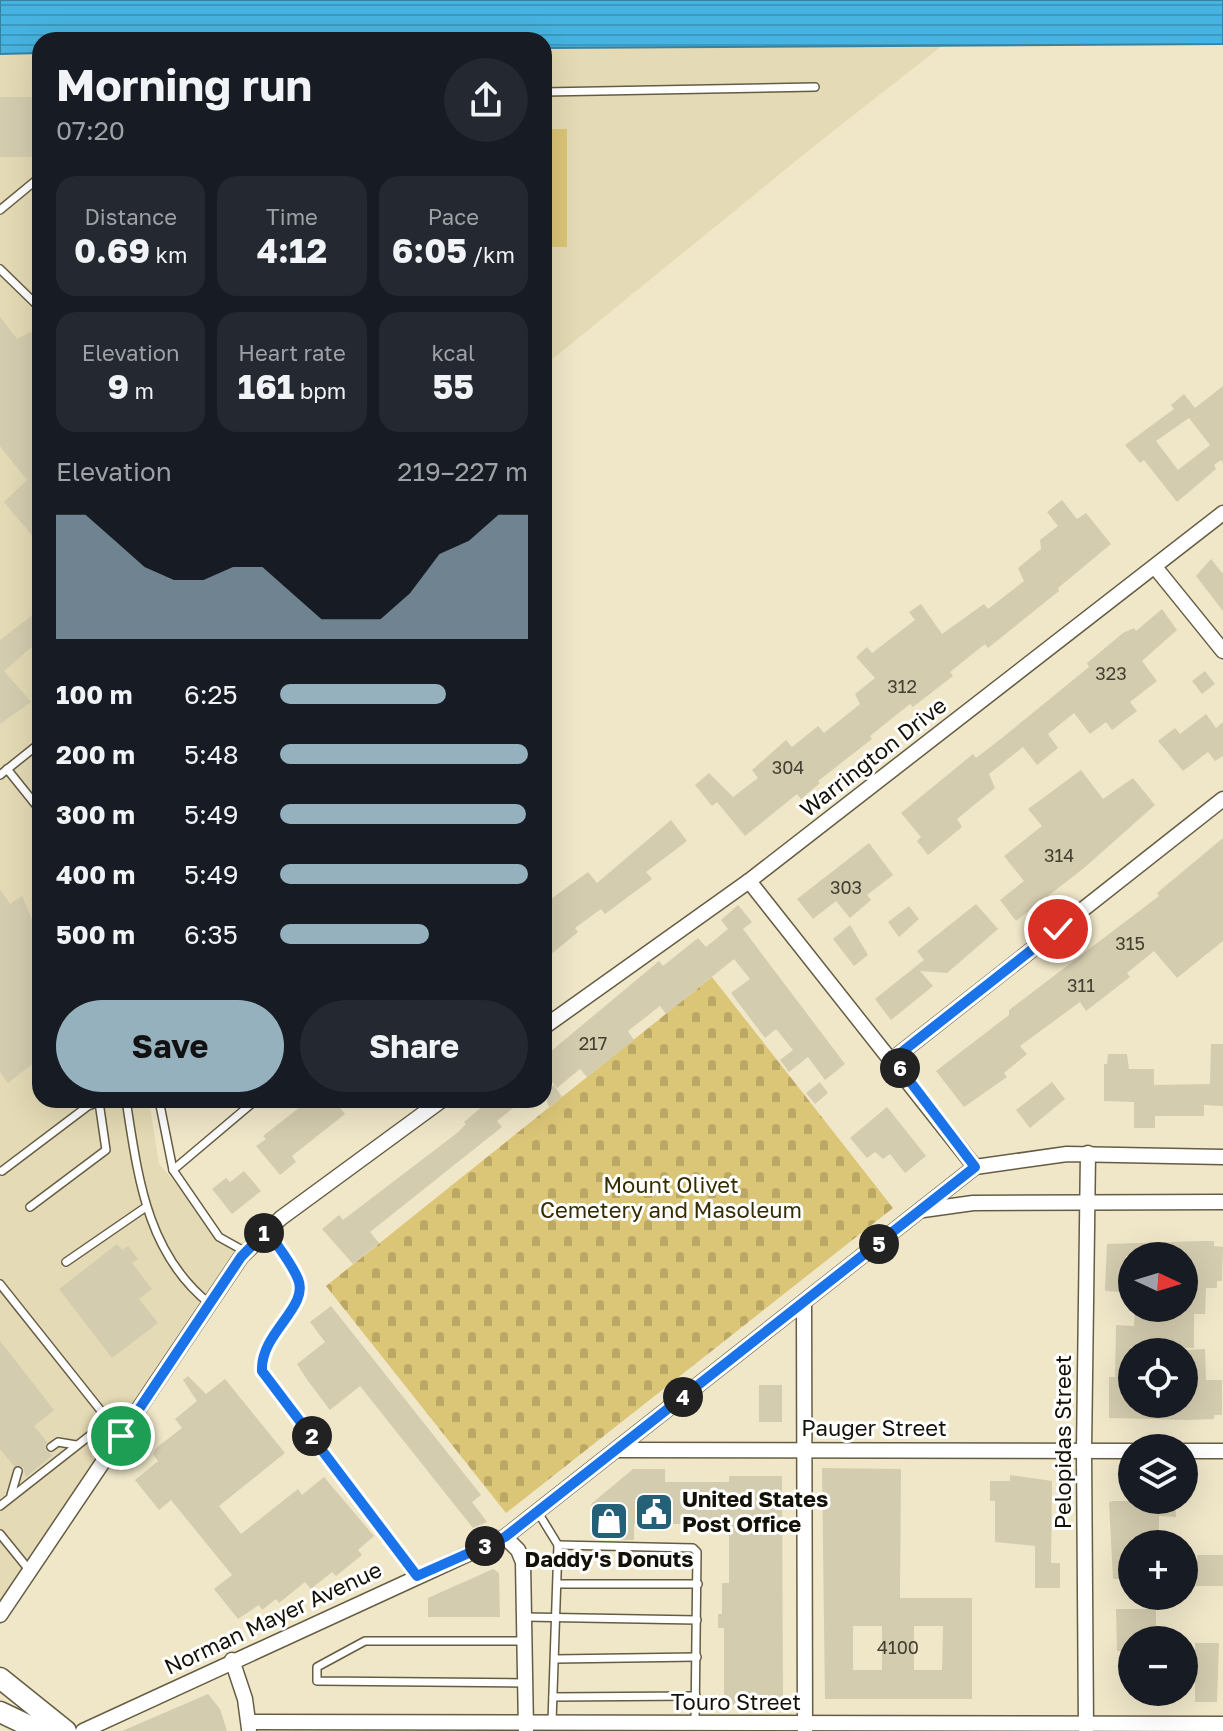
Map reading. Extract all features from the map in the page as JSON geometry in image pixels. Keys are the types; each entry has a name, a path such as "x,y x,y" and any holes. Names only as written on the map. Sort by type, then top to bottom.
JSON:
{"main road":[{"path":"0,1678 66,1731"},
{"path":"0,1712 40,1731"},
{"path":"0,1723 10,1731"}],"street":[{"name":"Warrington Drive","path":"552,1021 749,881 1223,513"},
{"path":"1155,567 1223,651"},
{"path":"893,1059 1223,799"},
{"path":"749,881 893,1059 975,1167 1044,1155 1088,1153 1223,1157"},
{"path":"0,1615 246,1252 267,1230 431,1108"},
{"name":"Pelopidas Street","path":"1086,1727 1084,1451 1088,1153"},
{"name":"Norman Mayer Avenue","path":"83,1731 505,1537 539,1514 975,1167"},
{"path":"923,1210 973,1203 1223,1202"},
{"path":"804,1302 805,1728"},
{"name":"Pauger Street","path":"617,1450 1118,1451"},
{"path":"1198,1451 1223,1451"},
{"path":"505,1537 518,1550 523,1562 526,1727"},
{"path":"232,1660 249,1726"},
{"name":"Touro Street","path":"249,1726 526,1727 552,1724 675,1728 695,1724 805,1728 1223,1724"}],"lane":[{"path":"552,92 815,87"},
{"path":"0,210 32,184"},
{"path":"0,269 32,300"},
{"path":"0,775 32,749"},
{"path":"7,769 32,800"},
{"path":"2,1171 91,1108"},
{"path":"30,1207 106,1150 102,1108"},
{"path":"127,1108 146,1207 164,1251 194,1291 210,1304"},
{"path":"161,1108 173,1170 219,1237 246,1252"},
{"path":"173,1170 247,1108"},
{"path":"66,1262 146,1207"},
{"path":"267,1230 299,1281 300,1291 298,1302 266,1344 262,1371 417,1576"},
{"path":"0,1284 121,1436"},
{"path":"0,1506 107,1422"},
{"path":"51,1447 58,1442 76,1445"},
{"path":"11,1495 18,1471"},
{"path":"539,1514 558,1545 552,1724"},
{"path":"0,1534 30,1571"},
{"path":"558,1545 693,1548 698,1555 695,1724"},
{"path":"558,1584 698,1584"},
{"path":"525,1617 697,1620"},
{"path":"525,1641 365,1641 317,1667 317,1681 525,1683"},
{"path":"555,1659 697,1657"},
{"path":"553,1697 696,1696"}],"shaded area":[{"path":"943,45 552,359 552,48"},
{"path":"0,54 32,54 32,1108 150,1108 159,1164 241,1257 0,1615"}],"green space":[{"path":"552,129 567,129 567,247 552,247"},
{"name":"Mount Olivet Cemetery and Masoleum","path":"712,977 893,1208 506,1513 326,1286"}],"water":[{"path":"0,0 1223,0 1223,44 552,48 552,32 32,32 32,53 0,54"}],"building":[{"path":"0,97 32,97 32,157 0,157"},
{"path":"0,317 17,339 32,333 32,535 4,502 27,480 0,446"},
{"path":"1223,386 1223,463 1221,460 1214,465 1216,469 1177,502 1144,460 1140,463 1125,445 1174,409 1171,405 1184,394 1195,408","holes":["1189,418 1210,445 1178,470 1156,441"]},
{"path":"1062,500 1077,519 1086,513 1111,544 1058,588 1059,591 988,648 985,644 950,672 953,676 913,707 910,704 870,736 872,739 818,781 820,783 801,799 797,794 745,836 717,802 712,806 695,785 709,773 733,797 758,778 752,770 786,740 792,747 818,726 824,733 860,704 855,694 875,678 856,657 867,647 872,653 915,620 909,612 921,604 942,634 984,604 988,609 1024,581 1018,568 1041,549 1040,540 1058,526 1047,512"},
{"path":"1211,559 1223,574 1223,611 1196,576"},
{"path":"1162,609 1177,630 1142,661 1157,681 1130,702 1137,711 1112,730 1106,722 1090,734 1074,713 1048,734 1058,748 1037,765 1023,747 989,774 995,788 957,819 962,827 928,855 917,841 921,837 901,813 973,754 976,758 1002,738 1089,667 1087,663 1123,633 1134,628 1136,631"},
{"path":"32,615 32,647 4,671 31,702 0,724 0,640"},
{"path":"1205,671 1215,684 1202,694 1192,681"},
{"path":"1206,714 1216,728 1223,722 1223,756 1215,761 1208,752 1183,771 1158,741 1175,728 1180,734"},
{"path":"1081,770 1103,799 1133,778 1155,805 1084,868 1016,921 1000,900 1024,881 1004,856 1042,826 1028,809"},
{"path":"671,820 687,841 646,872 652,879 605,914 601,909 575,928 578,932 552,953 552,898 588,872 597,883"},
{"path":"1223,838 1223,941 1177,978 1154,951 1127,973 1130,977 1086,1011 1080,1002 1020,1046 1027,1054 1004,1073 1007,1077 964,1107 936,1071 1009,1015 1009,1010 1159,896 1157,893"},
{"path":"869,843 893,875 867,895 871,900 850,918 836,901 813,919 797,899"},
{"path":"0,889 10,904 22,896 32,919 32,1064 8,1083 0,1072"},
{"path":"976,904 998,929 947,973 920,971 933,986 891,1020 875,999 924,960 917,951"},
{"path":"738,905 752,922 743,929 845,1064 825,1080 808,1057 789,1072 780,1060 793,1050 776,1029 765,1038 731,993 750,979 734,959 666,1014 660,1006 628,1031 634,1040 587,1077 580,1069 557,1088 552,1082 552,1050 659,961 663,966 698,938 706,947 728,929 721,920"},
{"path":"909,906 919,919 899,937 888,922"},
{"path":"850,925 868,955 854,966 833,939"},
{"path":"1211,1044 1223,1044 1223,1106 1204,1105 1204,1116 1155,1116 1155,1128 1134,1128 1134,1102 1104,1101 1104,1064 1107,1064 1108,1054 1127,1054 1129,1069 1154,1069 1154,1085 1210,1084"},
{"path":"820,1082 828,1093 815,1104 806,1093"},
{"path":"1052,1082 1065,1099 1030,1128 1016,1110"},
{"path":"554,1085 562,1097 552,1105"},
{"path":"887,1107 926,1156 905,1173 890,1154 883,1159 875,1152 867,1158 850,1138"},
{"path":"299,1108 340,1108 345,1114 292,1156 296,1162 280,1175 256,1146 266,1139 263,1136"},
{"path":"481,1108 513,1108 497,1121 502,1127 370,1232 379,1243 353,1264 322,1229 339,1215 343,1220 457,1133 466,1124 464,1122"},
{"path":"244,1171 261,1191 232,1214 212,1189 226,1178 230,1182"},
{"path":"1214,1241 1214,1246 1223,1247 1222,1281 1217,1281 1217,1288 1206,1288 1205,1314 1198,1314 1198,1242 1178,1242"},
{"path":"117,1244 122,1250 128,1246 138,1259 132,1263 152,1289 139,1299 158,1323 112,1358 59,1289"},
{"path":"1107,1244 1118,1244 1118,1292 1105,1291"},
{"path":"331,1306 481,1495 472,1502 487,1522 473,1528 360,1386 330,1410 308,1381 297,1364 325,1342 310,1322"},
{"path":"1134,1322 1194,1322 1194,1338 1118,1338 1118,1418 1198,1418 1198,1349 1205,1349 1206,1380 1222,1380 1222,1415 1214,1415 1214,1419 1188,1420 1109,1418 1109,1377 1115,1377 1116,1325 1134,1326"},
{"path":"0,1341 54,1410 34,1426 47,1442 45,1450 53,1455 26,1477 23,1467 14,1466 0,1449"},
{"path":"188,1376 206,1394 225,1379 285,1453 219,1506 241,1534 298,1489 302,1495 324,1477 374,1536 358,1550 362,1555 336,1576 332,1572 311,1589 305,1582 279,1603 276,1599 262,1610 259,1605 238,1619 214,1589 232,1575 171,1500 159,1510 135,1480 158,1461 153,1454 156,1448 182,1428 175,1419 197,1401 183,1380"},
{"path":"759,1385 782,1385 782,1422 759,1422"},
{"path":"822,1468 901,1469 900,1598 972,1598 972,1699 825,1699","holes":["853,1626 882,1626 882,1670 853,1670","914,1626 943,1626 942,1670 914,1670"]},
{"path":"633,1469 665,1469 665,1482 729,1482 729,1476 782,1476 783,1705 724,1705 724,1628 718,1628 718,1614 722,1614 722,1583 729,1583 729,1524 634,1524 634,1540 596,1539 596,1515 591,1504"},
{"path":"1010,1475 1052,1481 1051,1563 1060,1563 1060,1588 1035,1588 1035,1546 995,1542 995,1501 990,1501 990,1481 1010,1481"},
{"path":"1118,1501 1118,1514 1176,1514 1176,1517 1159,1516 1159,1530 1118,1530 1118,1579 1113,1579 1109,1502"},
{"path":"1198,1555 1223,1555 1223,1586 1198,1586"},
{"path":"493,1569 499,1573 500,1617 428,1617 428,1598"},
{"path":"1116,1609 1156,1610 1156,1626 1118,1626 1117,1651"},
{"path":"1198,1643 1219,1643 1217,1702 1198,1702"},
{"path":"208,1694 220,1709 227,1731 122,1731"}],"place":[{"name":"United States Post Office","path":"654,1512"},
{"name":"Daddy's Donuts","path":"609,1521"}],"route":[{"path":"121,1436 241,1257 267,1230 299,1281 300,1291 298,1302 266,1344 261,1356 262,1371 417,1576 505,1537 544,1510 975,1167 893,1059 1058,929"}]}
